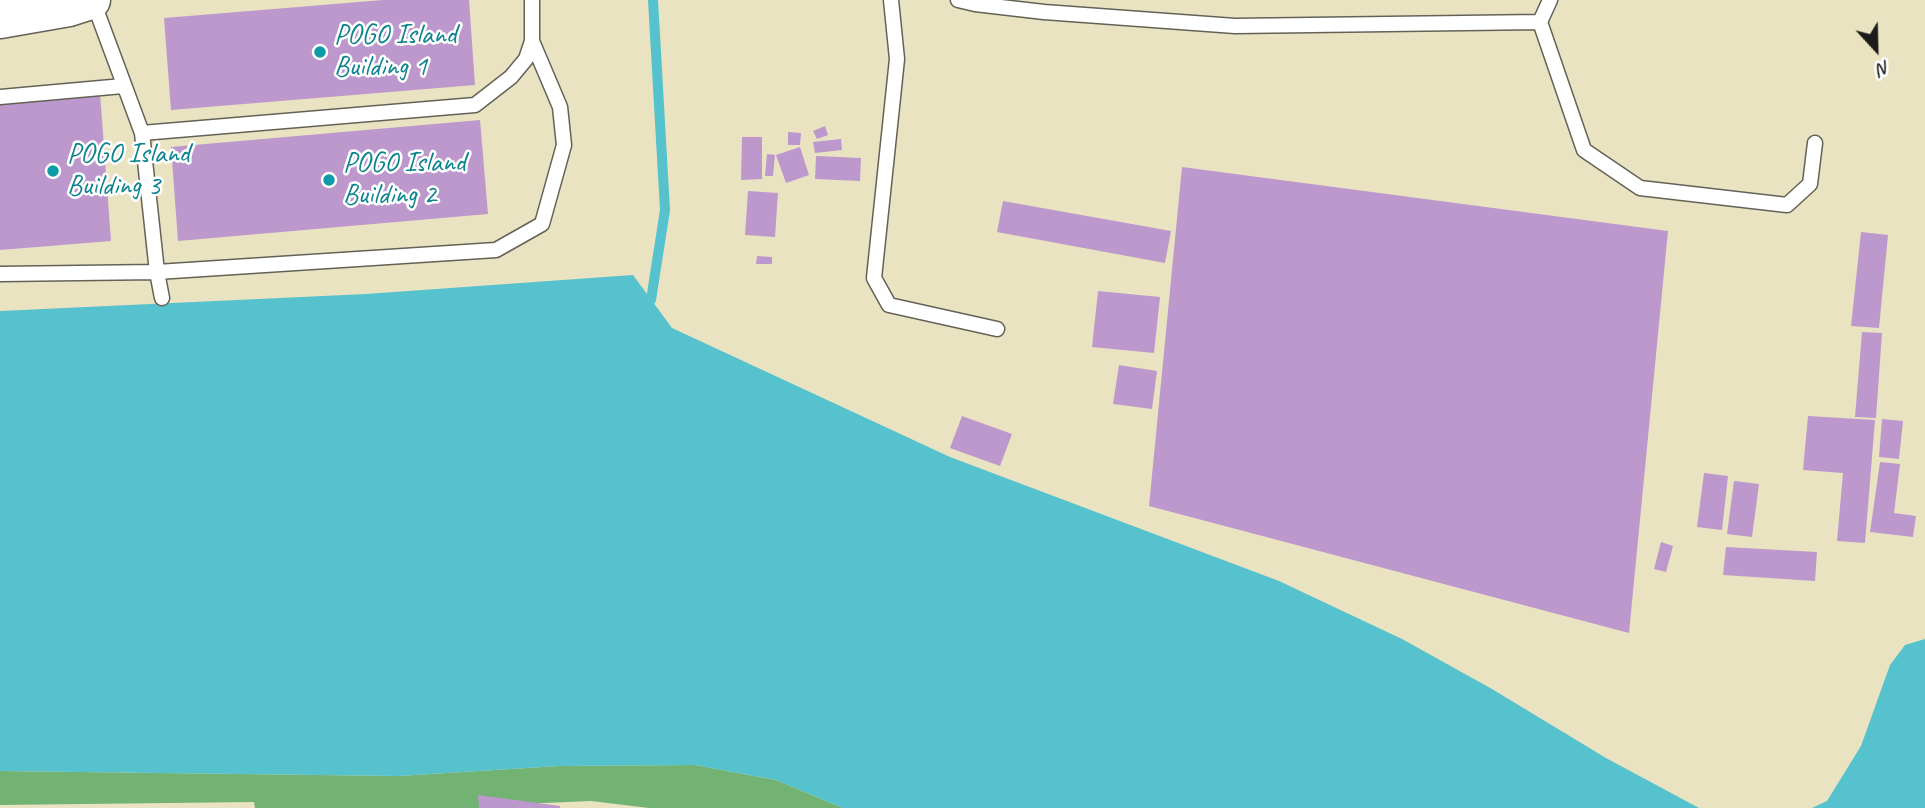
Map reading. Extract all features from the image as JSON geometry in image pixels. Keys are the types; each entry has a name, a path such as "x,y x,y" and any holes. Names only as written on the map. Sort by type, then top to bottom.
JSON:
{"main road":[{"path":"0,19 92,0"}],"lane":[{"path":"92,0 142,132 156,272 162,298"},
{"path":"142,132 475,105 511,77 526,58 532,41 531,0"},
{"path":"891,0 897,59 874,278 889,305 997,329"},
{"path":"958,0 1044,12 1236,26 1539,22"},
{"path":"1550,0 1539,22 1584,150 1640,188 1787,205 1810,184 1815,143"},
{"path":"0,274 156,272 496,250 542,224 564,145 560,107 532,41"},
{"path":"0,97 123,86"}],"green space":[{"path":"695,765 776,780 843,808 649,808 591,801 496,805 495,808 255,808 254,802 0,805 0,771 399,776 559,766"}],"water":[{"path":"633,275 672,328 950,457 1279,581 1402,639 1492,689 1606,758 1699,808 843,808 776,780 695,765 559,766 399,776 0,771 0,311 366,294"},
{"path":"1925,639 1925,808 1812,808 1827,801 1861,746 1890,665 1905,645"}],"building":[{"name":"POGO Island Building 1","path":"383,0 469,0 475,85 171,110 164,18"},
{"name":"POGO Island Building 3","path":"100,93 111,241 0,250 0,101"},
{"name":"POGO Island Building 2","path":"480,120 488,214 178,241 171,147"},
{"path":"825,126 828,135 817,139 813,131"},
{"path":"788,132 801,133 800,145 788,145"},
{"path":"742,137 762,137 762,179 741,180"},
{"path":"841,139 842,150 815,153 813,142"},
{"path":"800,147 809,175 786,183 776,155"},
{"path":"767,154 775,155 773,176 765,176"},
{"path":"816,156 861,158 860,181 815,179"},
{"path":"1182,167 1668,231 1629,633 1149,506"},
{"path":"748,191 778,193 775,237 745,235"},
{"path":"1003,201 1171,231 1165,263 997,232"},
{"path":"1861,232 1888,235 1879,328 1851,326"},
{"path":"757,256 772,257 772,264 756,264"},
{"path":"1098,291 1160,297 1154,353 1092,347"},
{"path":"1862,332 1882,333 1876,418 1855,417"},
{"path":"1119,365 1157,371 1152,409 1113,404"},
{"path":"962,416 1012,434 1000,466 950,448"},
{"path":"1808,416 1875,420 1865,543 1837,541 1843,473 1803,470"},
{"path":"1882,419 1903,421 1899,459 1879,457"},
{"path":"1880,462 1900,464 1894,513 1916,516 1913,537 1870,532"},
{"path":"1704,473 1728,476 1722,530 1697,527"},
{"path":"1734,481 1759,484 1752,537 1727,534"},
{"path":"1661,542 1673,546 1666,572 1654,569"},
{"path":"1726,547 1817,552 1815,581 1723,575"},
{"path":"478,795 560,806 560,808 479,808"}],"waterway":[{"path":"651,300 665,210 653,0"}],"place":[{"name":"POGO Island Building 1","path":"320,52"},
{"name":"POGO Island Building 3","path":"53,171"},
{"name":"POGO Island Building 2","path":"329,180"}]}
